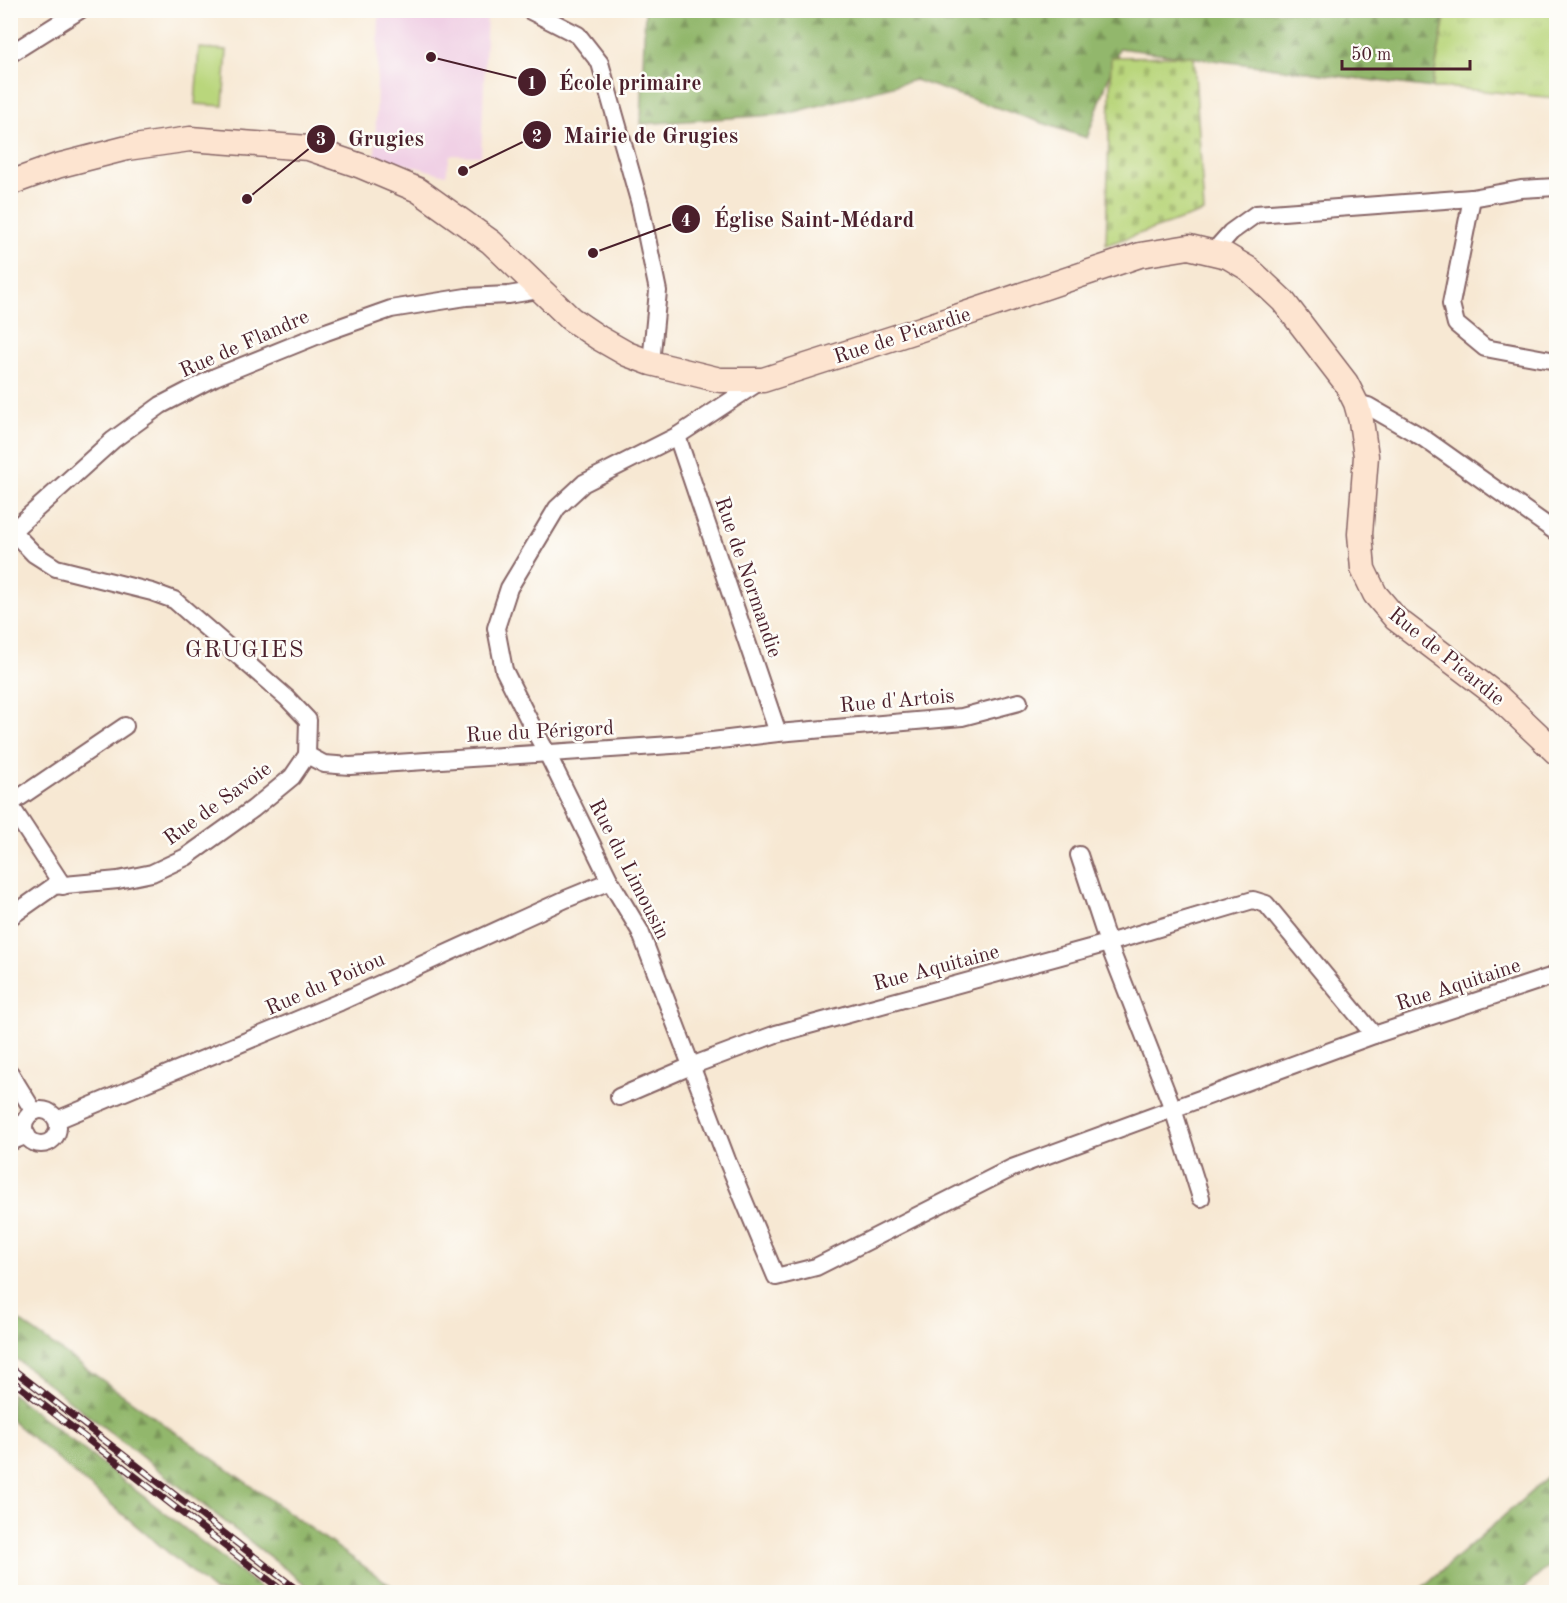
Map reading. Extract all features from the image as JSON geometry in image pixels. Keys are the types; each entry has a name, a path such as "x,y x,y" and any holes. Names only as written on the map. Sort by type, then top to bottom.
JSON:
{"street":[{"path":"10,54 80,10"},
{"path":"538,12 578,35 600,63 640,204 658,291 651,363"},
{"name":"Rue de Picardie","path":"10,183 57,166 127,148 190,140 308,148 362,166 418,189 491,242 572,319 627,354 651,363 720,380 763,380 929,327 1140,255 1189,247 1227,256 1249,269 1283,301 1346,383 1356,403 1366,456 1360,534 1363,568 1375,594 1396,619 1495,694 1557,752"},
{"path":"1213,252 1231,232 1256,214 1472,198 1521,189 1557,187"},
{"path":"1472,198 1451,304 1456,324 1485,348 1557,361"},
{"name":"Rue de Flandre","path":"11,532 113,440 161,405 215,377 326,332 391,309 466,297 508,295 539,290"},
{"name":"Rue du Limousin","path":"763,380 677,436 584,483 557,508 509,588 496,628 504,670 610,882 640,931 727,1160 776,1277 816,1267 859,1247"},
{"path":"1356,403 1368,406 1422,437 1557,532"},
{"name":"Rue de Normandie","path":"677,436 778,733"},
{"path":"11,532 34,554 56,568 152,592 174,600 308,720 307,755"},
{"name":"Rue d'Artois","path":"778,733 962,717 1019,702"},
{"path":"63,885 10,805 125,726"},
{"name":"Rue du Périgord","path":"307,755 324,764 350,766 687,744 778,733"},
{"name":"Rue de Savoie","path":"10,917 54,886 118,880 152,873 186,857 253,809 292,777 307,755"},
{"path":"1079,855 1108,943 1173,1109 1201,1198"},
{"name":"Rue du Poitou","path":"57,1120 340,1002 566,899 610,882"},
{"name":"Rue Aquitaine","path":"619,1097 691,1066 776,1034 1108,943 1253,900 1266,904 1374,1035"},
{"name":"Rue Aquitaine","path":"859,1247 1012,1168 1374,1035 1557,975"},
{"path":"10,1074 34,1112"},
{"path":"47,1111 57,1120 57,1132 50,1142 38,1143 27,1135 26,1121 34,1112 47,1111"},
{"path":"10,1142 27,1135"}],"shaded area":[{"path":"482,10 487,12 481,156 450,155 446,175 375,156 379,11"}],"green space":[{"path":"645,11 1446,11 1432,88 1119,48 1087,138 915,80 787,114 641,124"},
{"path":"1446,11 1556,11 1556,98 1432,88"},
{"path":"199,48 227,50 223,106 195,104"},
{"path":"1194,56 1204,212 1106,245 1111,57"},
{"path":"11,1315 400,1592 315,1592 11,1355"},
{"path":"11,1393 266,1592 215,1592 11,1420"},
{"path":"1556,1470 1556,1560 1520,1592 1417,1592"}],"railway":[{"path":"10,1367 300,1592"},
{"path":"10,1379 284,1592"}],"place":[{"name":"École primaire","path":"431,57"},
{"name":"Mairie de Grugies","path":"463,171"},
{"name":"Grugies","path":"247,199"},
{"name":"Église Saint-Médard","path":"593,253"}],"district":[{"name":"GRUGIES","path":"245,649"}]}
